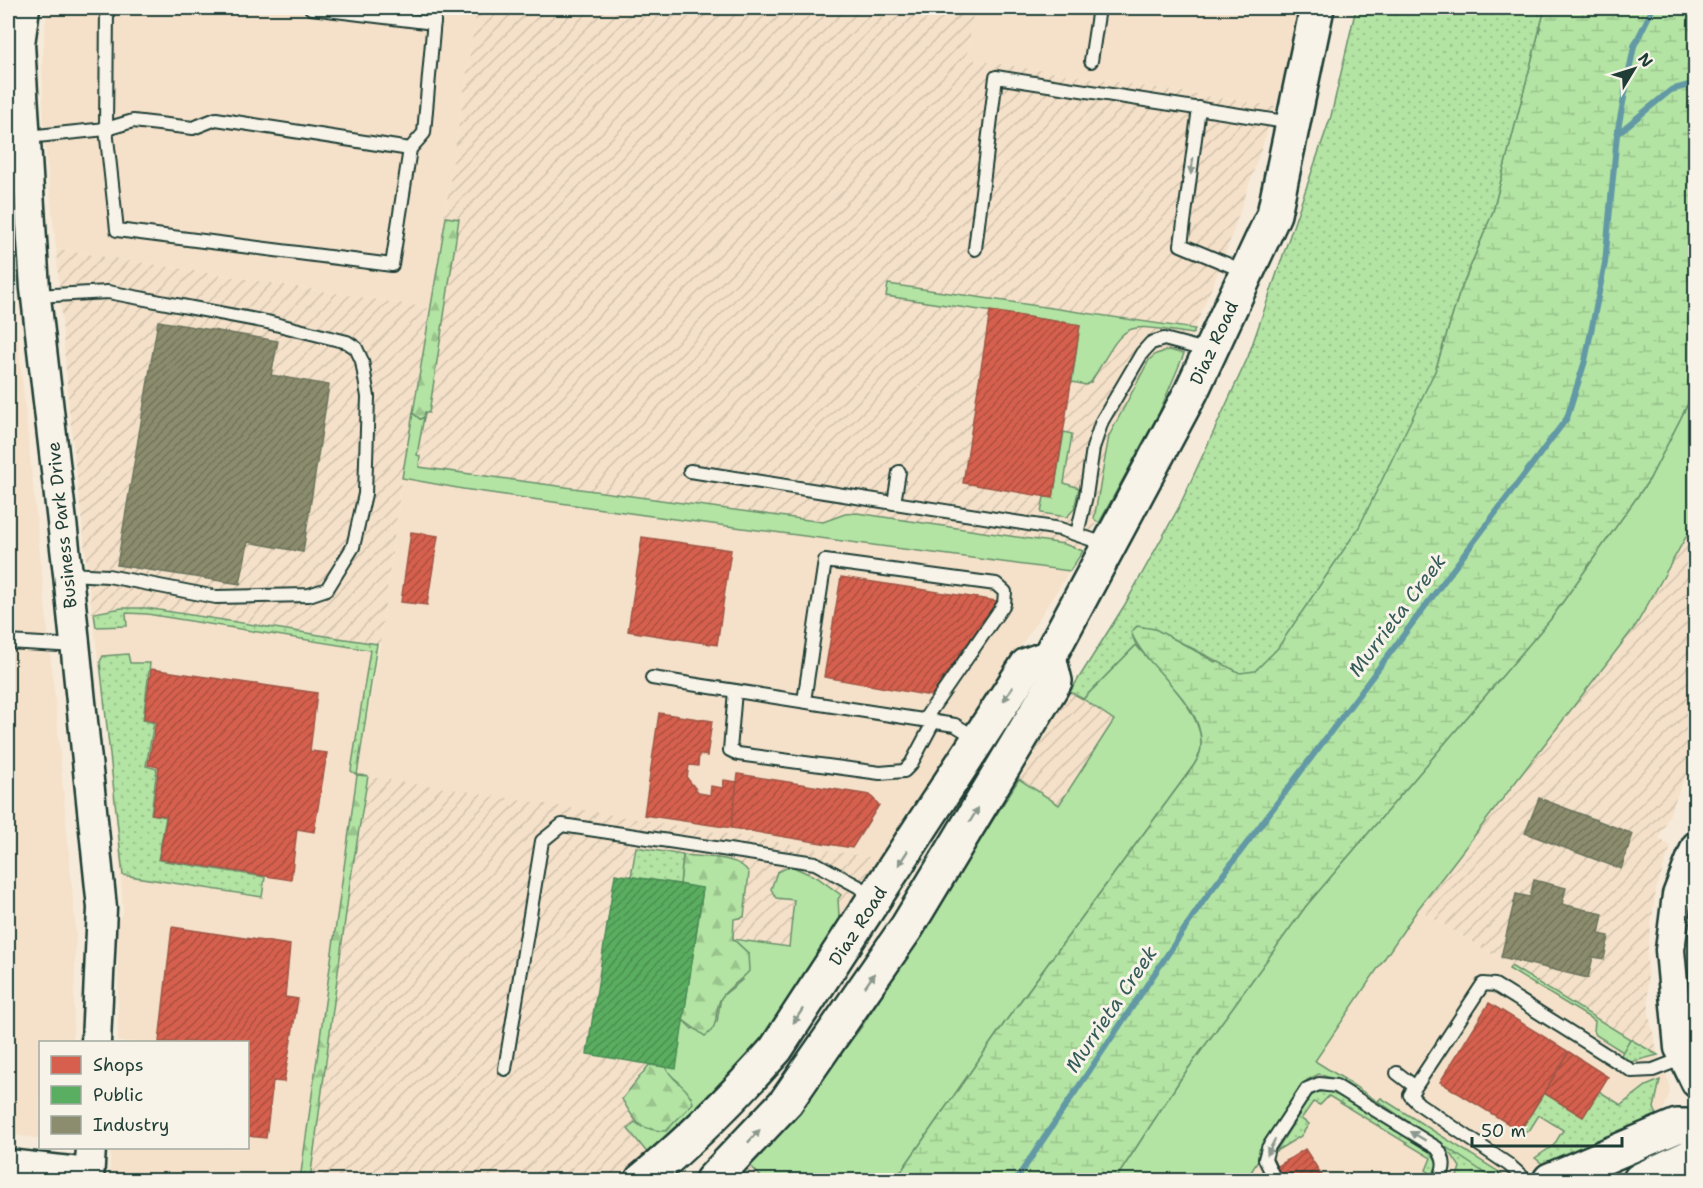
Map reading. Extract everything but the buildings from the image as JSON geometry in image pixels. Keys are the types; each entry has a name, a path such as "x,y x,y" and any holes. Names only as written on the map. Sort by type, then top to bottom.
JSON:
{"main road":[{"name":"Diaz Road","path":"642,1180 689,1142 737,1094 776,1049 878,897 1027,665 1049,657 1191,392 1274,214 1317,8"},
{"path":"713,1180 786,1102 907,927 1055,681 1049,657"},
{"path":"1551,1180 1677,1126 1695,1126"},
{"path":"1640,1180 1695,1154"}],"street":[{"name":"Business Park Drive","path":"25,8 20,44 36,296 76,646 102,908 96,1041"},
{"path":"1690,1071 1679,1048 1670,950 1677,895 1695,848"},
{"path":"8,1164 89,1167"}],"lane":[{"path":"107,8 106,129 117,230 392,265 410,149 424,133 435,8"},
{"path":"311,8 434,23"},
{"path":"1091,61 1100,8"},
{"path":"975,249 996,77 1293,123"},
{"path":"1199,108 1181,245 1247,272"},
{"path":"27,137 106,129 132,121 193,129 216,119 410,149"},
{"path":"36,296 108,292 267,322 347,342 356,348 362,361 368,397 365,494 353,547 327,588 309,594 216,597 108,576 68,574"},
{"path":"1077,534 1086,496 1093,448 1102,421 1142,352 1151,343 1164,339 1210,352"},
{"path":"690,471 1060,529 1109,546"},
{"path":"894,503 899,472"},
{"path":"735,691 730,750 738,754 880,773 898,773 911,764 929,721 1004,604 1005,592 996,584 825,561 804,701"},
{"path":"8,642 76,646"},
{"path":"652,678 955,725 979,740"},
{"path":"505,1069 542,841 562,825 816,862 878,897"},
{"path":"1526,1180 1509,1165 1419,1104 1410,1095 1483,984 1488,983 1632,1071 1690,1071"},
{"path":"1397,1073 1414,1086"},
{"path":"1275,1180 1265,1159 1268,1148 1307,1089 1326,1083 1336,1086 1437,1148 1442,1154 1444,1169 1438,1180"}],"shaded area":[{"path":"47,8 477,8 430,308 56,249 44,136 42,64"},
{"path":"477,8 974,8 967,59 1276,106 1224,258 1159,413 1070,571 644,515 402,478 380,643 147,608 122,607 92,613 69,409 56,249 430,308"},
{"path":"974,8 1300,8 1276,106 967,59"},
{"path":"8,241 56,709 76,932 73,1041 39,1041 39,1139 8,1134"},
{"path":"402,478 644,515 1070,571 882,859 357,775 300,1180 109,1180 111,1149 249,1149 249,1041 118,1041 118,921 123,912 103,697 92,613 122,607 147,608 378,643 365,732 380,643"},
{"path":"1695,521 1695,753 1659,839 1671,846 1656,890 1647,954 1649,1014 1658,1055 1418,909 1636,625"},
{"path":"1070,692 1114,720 1058,806 1019,779"},
{"path":"357,775 882,859 844,920 669,1139 616,1180 300,1180"},
{"path":"1418,909 1658,1055 1669,1082 1670,1093 1663,1111 1509,1180 1226,1180 1315,1061"},
{"path":"747,1162 764,1180 729,1180"}],"green space":[{"path":"1356,8 1545,8 1493,211 1459,294 1435,371 1359,527 1277,649 1255,671 1240,673 1155,629 1137,626 1131,632 1136,645 1083,699 1070,692 1124,606 1179,507 1248,357 1331,116"},
{"path":"1545,8 1695,8 1695,390 1649,480 1550,620 1306,906 1182,1077 1115,1180 895,1180 1008,1018 1199,756 1200,731 1194,715 1185,701 1138,646 1131,632 1137,626 1155,628 1215,662 1435,371 1459,294 1493,211"},
{"path":"446,217 459,219 429,413 425,412 424,417 420,419 413,413"},
{"path":"888,284 1195,329 1193,334 1152,328 1129,330 1113,346 1091,382 1086,385 1072,382 1080,325 886,296"},
{"path":"1169,350 1184,354 1159,413 1099,523 1094,519 1109,436 1149,360 1156,354"},
{"path":"1695,390 1695,521 1636,625 1418,909 1315,1061 1344,1079 1342,1082 1319,1074 1307,1080 1259,1150 1258,1161 1246,1180 1115,1180 1182,1077 1306,906 1550,620 1649,480"},
{"path":"413,413 420,419 424,417 417,455 420,456 419,467 823,522 845,514 857,513 1064,544 1083,551 1070,571 644,515 402,478"},
{"path":"1064,432 1072,434 1064,483 1079,488 1074,509 1067,517 1041,513 1044,497 1053,498"},
{"path":"122,608 146,608 377,644 357,775 351,771 370,650 147,614 126,613 127,626 96,627 94,613"},
{"path":"1136,645 1178,692 1195,720 1200,733 1201,747 1194,765 1008,1018 895,1180 764,1180 747,1162 792,1120 862,1026 1019,779 1059,805 1114,720 1083,699"},
{"path":"128,654 130,663 150,663 143,720 154,723 146,766 157,769 151,814 166,817 158,860 265,877 262,897 123,875 100,662 103,656"},
{"path":"357,775 368,776 350,883 310,1180 300,1180"},
{"path":"636,847 683,855 680,884 631,877"},
{"path":"683,855 729,860 744,867 749,873 744,917 734,919 733,939 748,953 749,971 721,998 713,1028 705,1036 683,1020 703,889 680,884"},
{"path":"791,866 818,878 841,895 838,899 839,916 844,920 772,1030 744,1064 649,1155 628,1129 635,1122 642,1127 679,1082 668,1073 666,1067 683,1020 692,1029 717,1022 721,997 742,980 748,953 733,939 789,947 794,900 776,898 771,889 777,872"},
{"path":"1511,966 1630,1039 1623,1052 1596,1035 1595,1021 1509,969"},
{"path":"1630,1039 1658,1055 1627,1063 1621,1055"},
{"path":"649,1065 666,1067 672,1077 688,1092 693,1103 666,1131 649,1129 638,1123 622,1099"},
{"path":"1344,1079 1495,1180 1456,1180 1460,1167 1452,1155 1342,1082"},
{"path":"1660,1080 1654,1108 1657,1115 1544,1165 1535,1158 1554,1145 1563,1130 1539,1115 1529,1131 1520,1131 1544,1093 1583,1117 1599,1091 1621,1105 1646,1086"},
{"path":"1320,1090 1333,1091 1431,1151 1438,1160 1433,1175 1426,1170 1431,1158 1329,1096 1320,1105 1313,1102 1301,1119 1309,1124 1301,1136 1276,1151 1310,1097"},
{"path":"1381,1098 1502,1175 1494,1180 1378,1101"}],"waterway":[{"name":"Murrieta Creek","path":"1016,1180 1204,900 1567,418 1585,361 1605,263 1617,134 1634,46 1653,8"},
{"path":"1617,134 1671,90 1696,83"}]}
